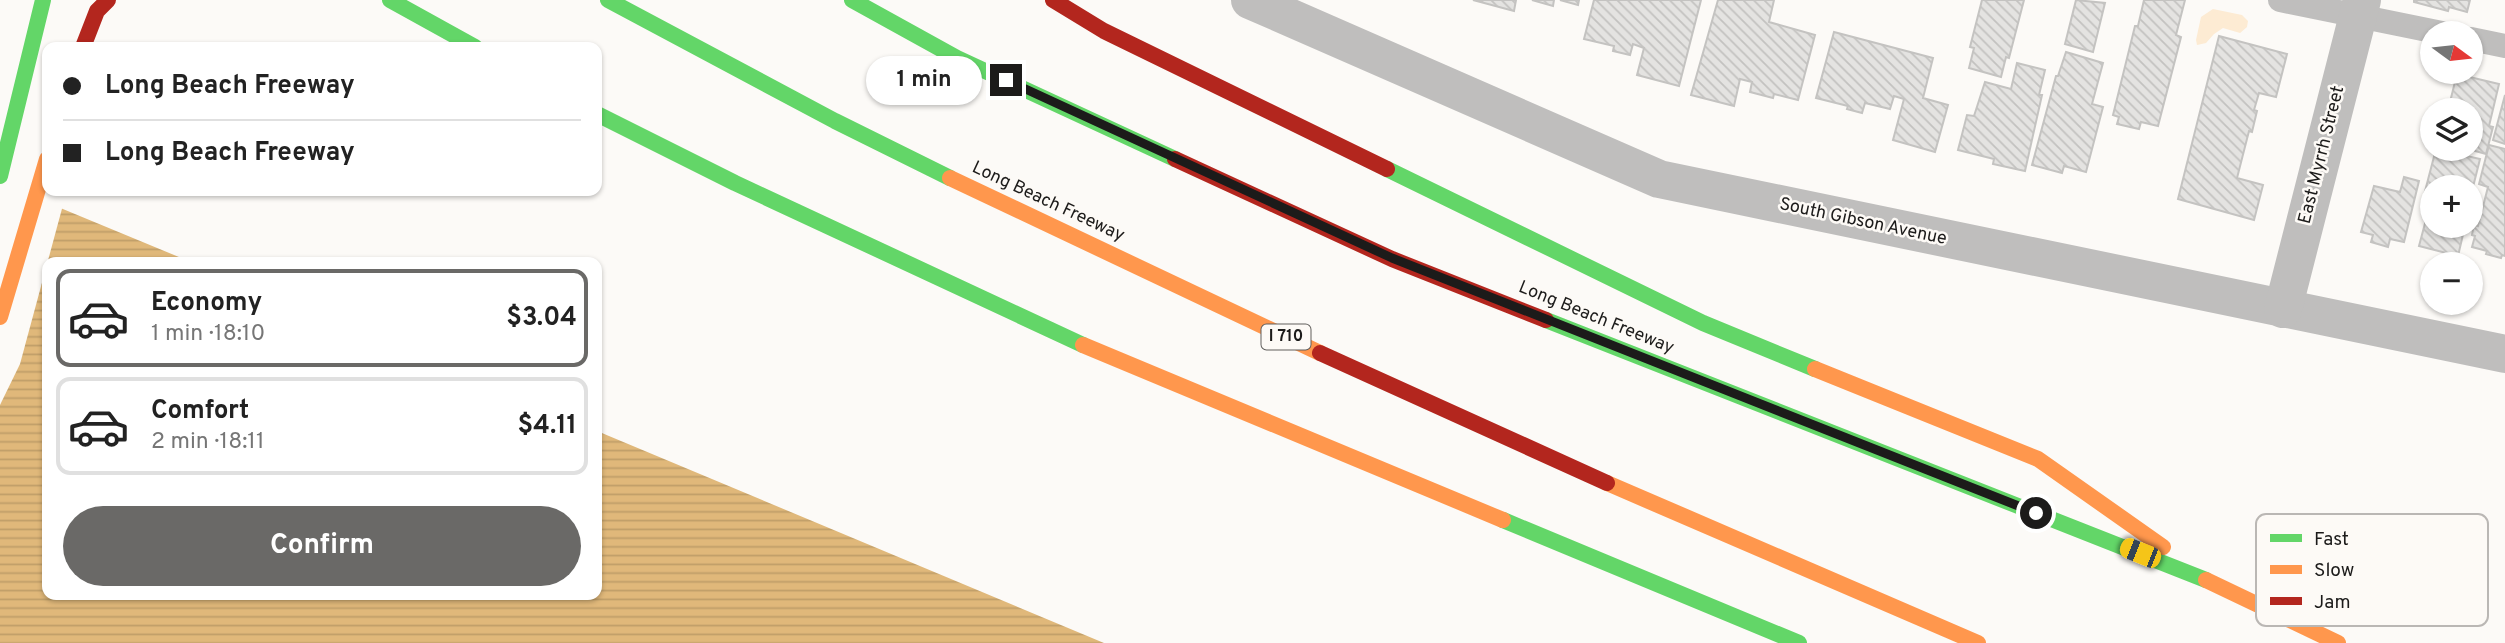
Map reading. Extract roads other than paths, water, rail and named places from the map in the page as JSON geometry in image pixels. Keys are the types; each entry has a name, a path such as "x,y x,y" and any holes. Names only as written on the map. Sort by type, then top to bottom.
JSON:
{"main road":[{"path":"0,176 43,0"},
{"path":"85,42 97,10 108,0"},
{"path":"390,0 466,42"},
{"name":"Long Beach Freeway","path":"608,0 908,157 1349,368 1796,567 1978,643"},
{"name":"Long Beach Freeway","path":"852,0 957,58 1392,258 2217,584 2256,603"},
{"path":"1053,0 1104,31 1703,323 2038,459 2217,584"},
{"path":"602,116 735,183 1092,349 1799,643"},
{"path":"0,317 42,176"},
{"name":"Long Beach Freeway","path":"2303,626 2338,643"}],"street":[{"name":"South Gibson Avenue","path":"1250,0 1659,180 2505,354"},
{"name":"East Myrrh Street","path":"2283,309 2360,8"}],"lane":[{"path":"2280,0 2360,8 2420,26"},
{"path":"2483,41 2505,46"}]}
